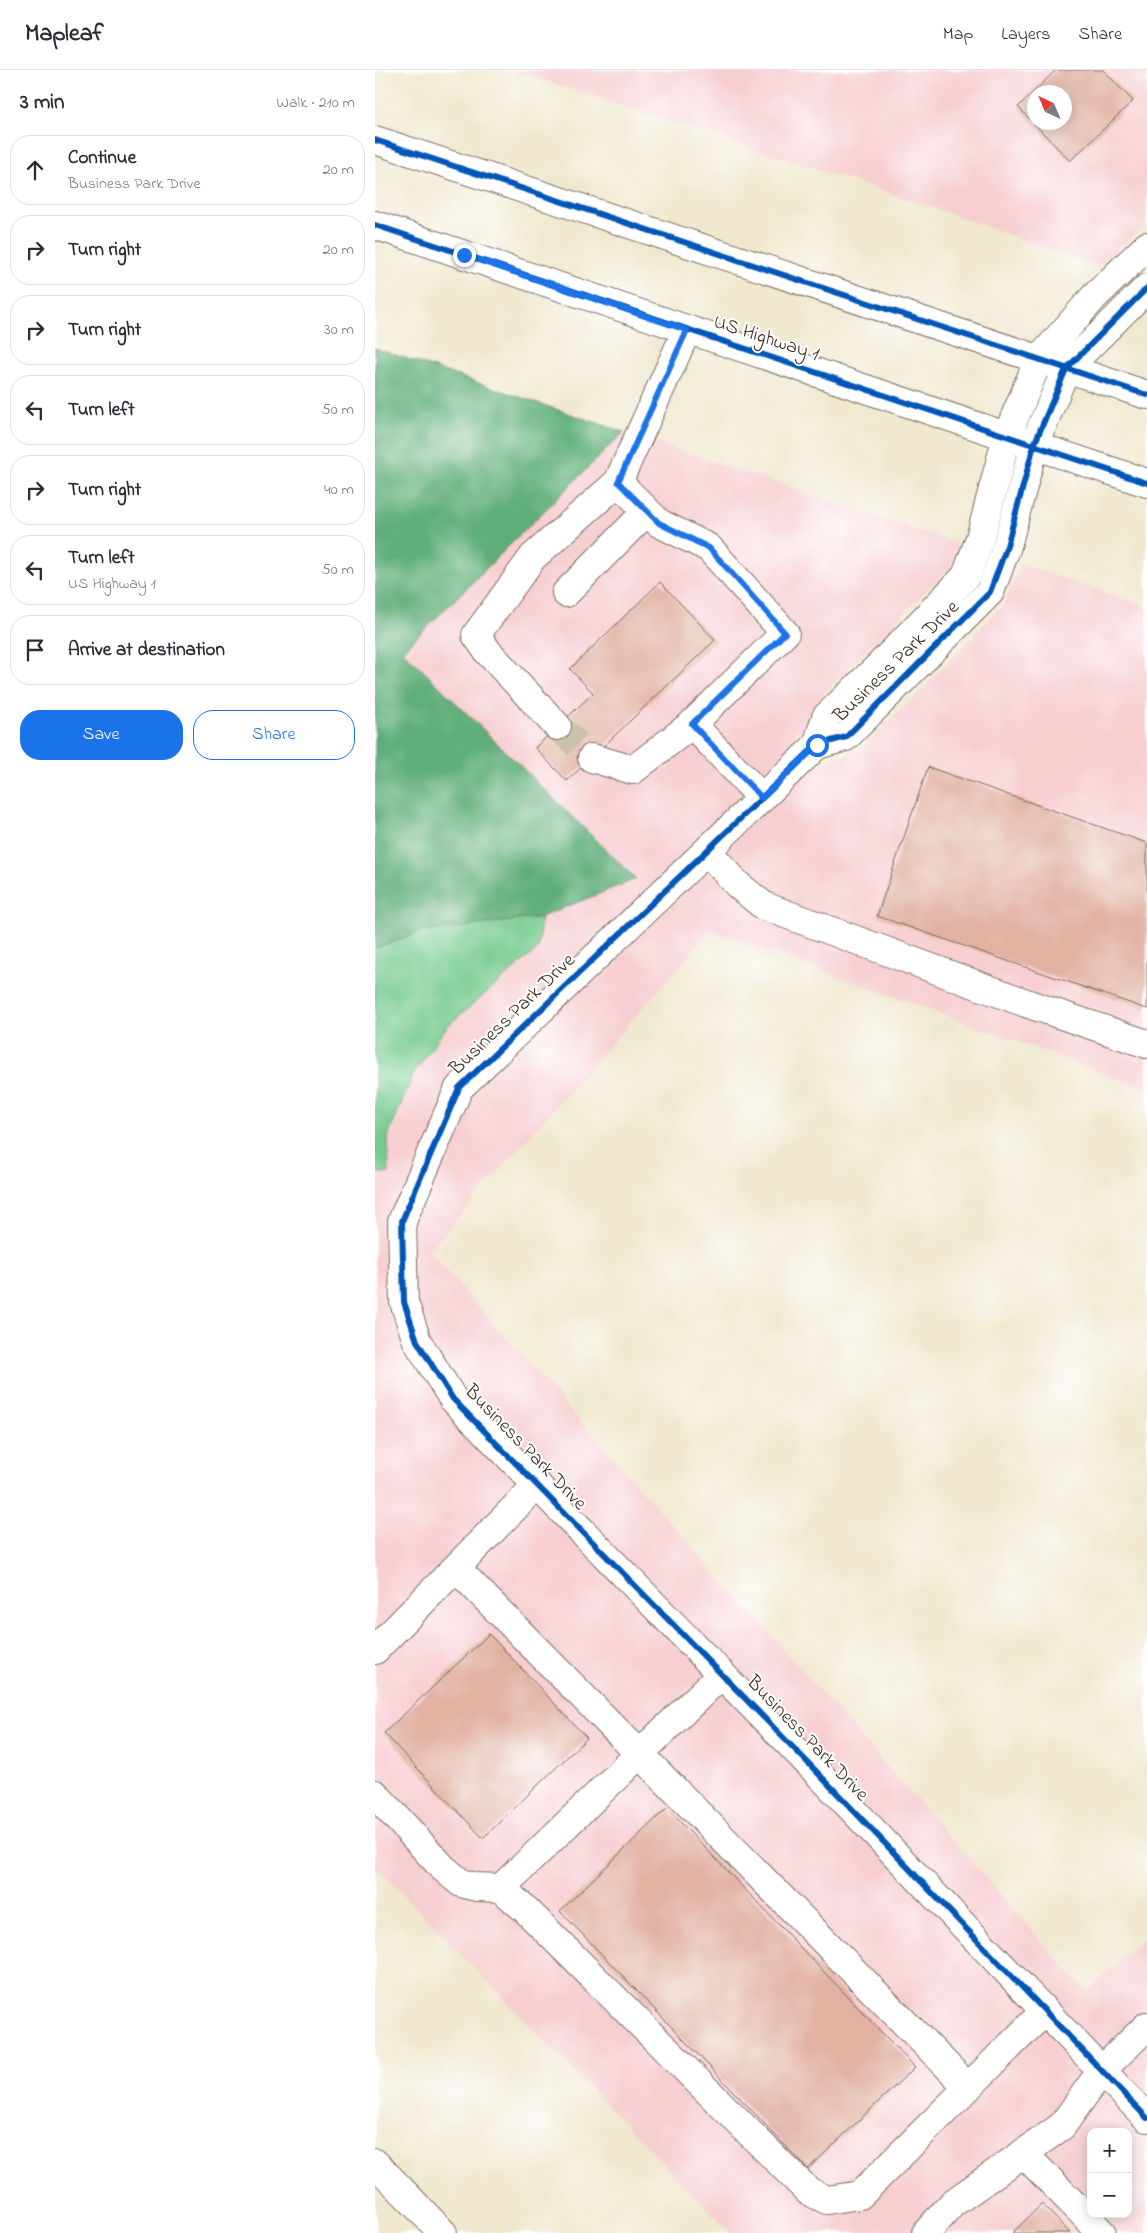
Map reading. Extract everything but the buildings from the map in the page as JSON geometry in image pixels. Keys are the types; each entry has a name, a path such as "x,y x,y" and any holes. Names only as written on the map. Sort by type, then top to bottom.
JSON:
{"street":[{"path":"375,140 1038,361 1147,395"},
{"name":"US Highway 1","path":"375,225 1147,483"},
{"name":"Business Park Drive","path":"1147,246 1093,298 1038,361 1007,436 980,538 965,576 880,665 826,717 817,745 459,1088 402,1221 405,1302 417,1341 453,1399 722,1674 1147,2118"},
{"path":"1066,369 1147,288"},
{"path":"557,726 488,652 476,635 533,557 618,482 687,330"},
{"name":"Business Park Drive","path":"817,745 847,737 990,592 1007,546 1033,445 1066,369"},
{"path":"592,758 633,770 692,724 785,633 709,548 659,523 618,482"},
{"path":"566,593 647,511"},
{"name":"Business Park Drive","path":"880,665 899,686"},
{"path":"692,724 762,798"},
{"path":"707,851 739,886 764,906 1026,1003 1147,1044"},
{"path":"375,1650 537,1485"},
{"path":"456,1568 968,2087"},
{"path":"501,1888 722,1674"},
{"path":"375,1794 443,1868 461,1883 476,1887 501,1888 527,1910 808,2191 827,2200 860,2195 1045,2011"},
{"path":"926,2233 953,2202 1062,2126 1102,2070 1147,2026"},
{"path":"1023,2153 1102,2233"},
{"path":"375,2163 443,2233"}],"shaded area":[{"path":"512,70 1147,70 1147,222 1099,267 914,201"},
{"path":"624,432 959,544 951,566 814,704 803,730 795,733 799,743 796,754 828,767 831,759 859,750 923,689 1003,605 1020,564 1147,606 1147,1089 711,930 429,1251 1087,1992 1147,1935 1147,2233 731,2233 375,1866 375,1173 389,1173 388,1136 414,1073 447,1026 538,949 541,917 636,879 402,651"}],"green space":[{"path":"375,348 624,432 403,651 636,879 541,917 420,932 375,948"},
{"path":"541,917 538,949 447,1026 414,1073 388,1136 389,1173 375,1173 375,948 420,932"}],"tunnel":[{"path":"557,726 592,758"}],"cycle path":[{"path":"375,140 1147,395"},
{"path":"375,225 1147,483"},
{"path":"1147,288 1066,369 1034,445 1007,546 990,592 846,737 817,745 459,1088 402,1221 404,1302 417,1341 453,1399 814,1769 1147,2118"}],"route":[{"path":"464,255 687,330 618,482 659,523 709,548 785,633 692,724 762,798 817,745"}]}
